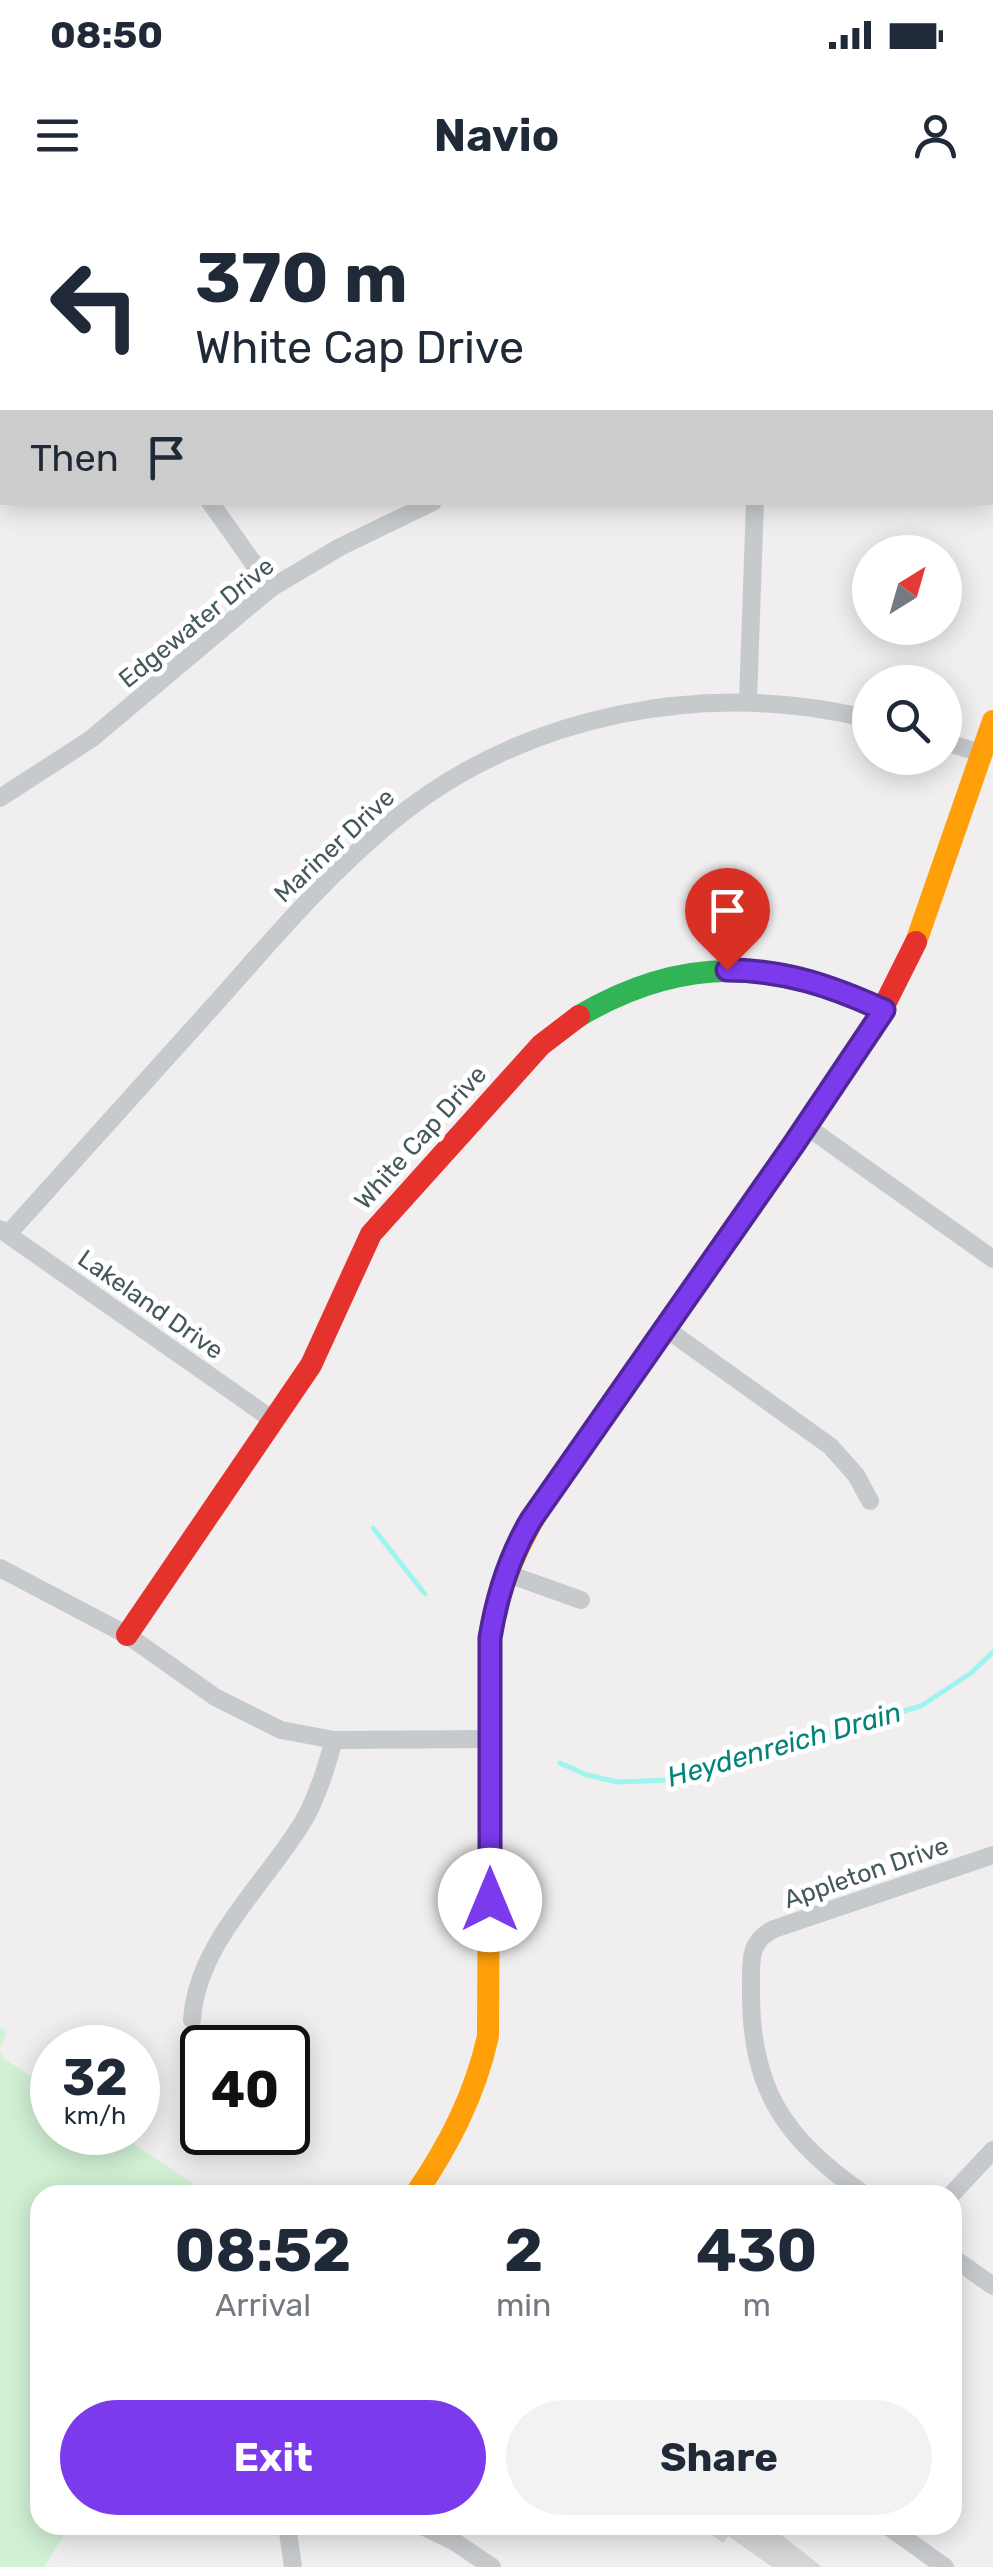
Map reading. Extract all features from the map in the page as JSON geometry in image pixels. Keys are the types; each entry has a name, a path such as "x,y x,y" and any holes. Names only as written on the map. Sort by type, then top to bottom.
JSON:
{"street":[{"path":"212,505 271,588"},
{"name":"Edgewater Drive","path":"0,798 66,758 271,588 340,546 428,505"},
{"path":"748,701 755,505"},
{"name":"Mariner Drive","path":"4,1232 311,897 364,845 418,802 504,752 565,728 657,706 748,701 820,707 852,714"},
{"path":"423,2185 469,2106 488,2036 490,1638 506,1572 531,1520 884,1010 921,932 993,720"},
{"path":"962,747 981,753"},
{"name":"White Cap Drive","path":"127,1635 324,1343 352,1270 383,1219 524,1062 581,1015 626,991 650,982 727,970 806,979 884,1010"},
{"path":"806,1126 993,1259"},
{"name":"Lakeland Drive","path":"4,1232 273,1420"},
{"path":"665,1328 830,1446 856,1475 870,1501"},
{"path":"0,1568 127,1635 215,1696 280,1730 334,1740 490,1739"},
{"path":"506,1572 581,1600"},
{"path":"192,2020 193,1998 206,1963 305,1818 334,1740"},
{"name":"Appleton Drive","path":"851,2185 794,2133 756,2062 751,1957 756,1940 774,1929 993,1855"},
{"path":"960,2185 993,2150"},
{"path":"962,2264 993,2286"},
{"path":"287,2535 292,2567"},
{"path":"441,2535 492,2567"},
{"path":"900,2535 946,2567"}],"green space":[{"path":"0,2027 7,2031 0,2049"},
{"path":"0,2049 3,2058 30,2076 30,2155 150,2155 194,2185 30,2185 30,2535 64,2535 44,2567 0,2567"}],"building":[{"path":"712,2535 782,2535 822,2567 772,2567 728,2536 723,2543"}],"waterway":[{"name":"Heydenreich Drain","path":"373,1528 425,1594"},
{"name":"Heydenreich Drain","path":"560,1763 618,1782 667,1780 921,1706 971,1673 993,1652"}],"traffic: fast":[{"path":"579,1016 656,982 693,973 730,971 805,981 883,1010"}],"traffic: slow":[{"path":"916,942 993,721"},
{"path":"421,2185 459,2119 488,2036 490,1638 498,1603 538,1512 614,1401"}],"traffic: jam":[{"path":"614,1401 872,1030 916,942"},
{"path":"127,1635 311,1365 371,1234 541,1045 579,1016"}],"route":[{"path":"490,1900 490,1638 498,1596 513,1553 531,1520 884,1010 806,979 755,970 727,970"}]}
